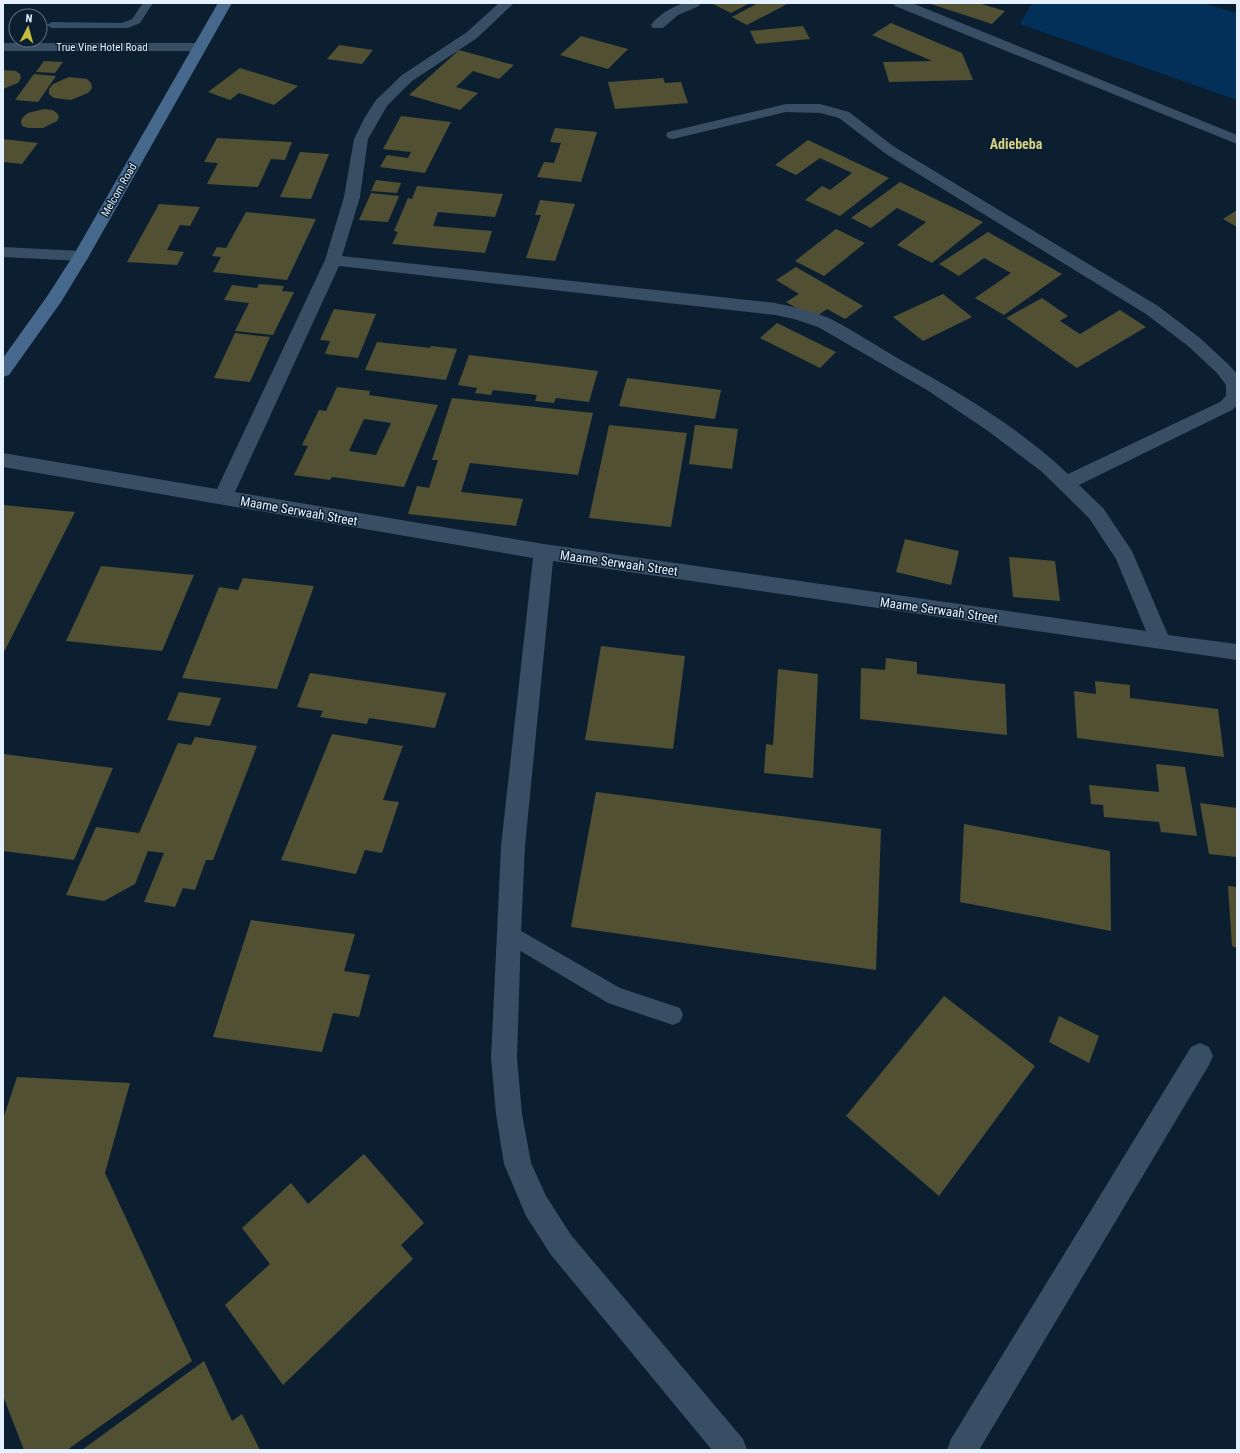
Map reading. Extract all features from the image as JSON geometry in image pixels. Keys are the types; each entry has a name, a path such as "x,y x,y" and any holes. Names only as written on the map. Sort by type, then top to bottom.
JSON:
{"main road":[{"name":"Melcom Road","path":"3,371 55,298 81,256 225,3"}],"street":[{"path":"223,498 333,260 352,197 361,139 372,117 378,107 408,78 472,35 507,3"},
{"path":"658,25 673,12 694,3"},
{"path":"900,3 1237,140"},
{"name":"True Vine Hotel Road","path":"3,47 200,47"},
{"path":"673,135 786,108 805,107 826,109 840,113 856,123 875,140 897,155 1152,310 1194,342 1223,369 1235,384 1235,398 1226,406 1066,483"},
{"path":"3,252 81,256"},
{"path":"333,260 742,304 798,314 824,323 933,386 995,426 1048,466 1066,483 1096,514 1125,556 1161,642"},
{"name":"Maame Serwaah Street","path":"3,460 544,552 1237,652"},
{"path":"544,552 513,846 509,934 504,1058 509,1114 518,1164 533,1199 561,1245 732,1450"},
{"path":"962,1450 1200,1056"}],"lane":[{"path":"52,24 124,26 131,24 139,18 148,3"},
{"path":"509,934 609,993 630,1002 673,1015"}],"shaded area":[{"path":"1032,3 1203,3 1237,13 1237,100 1020,24"}],"building":[{"path":"711,3 750,3 731,13"},
{"path":"758,3 789,3 747,25 732,17"},
{"path":"928,3 978,3 1005,11 992,24"},
{"path":"891,23 962,53 973,80 889,82 883,62 932,61 872,35"},
{"path":"803,26 810,39 756,44 750,31"},
{"path":"581,36 628,49 608,69 560,55"},
{"path":"339,45 373,50 362,64 327,59"},
{"path":"459,50 514,65 499,79 473,71 456,87 478,93 460,110 409,95"},
{"path":"44,61 63,62 55,73 36,72"},
{"path":"240,68 298,86 274,105 239,93 230,100 208,92"},
{"path":"3,70 16,71 20,74 21,78 18,83 3,89"},
{"path":"34,74 56,76 38,102 15,100"},
{"path":"69,77 87,79 91,83 92,88 88,93 71,100 54,98 49,94 49,89 53,84"},
{"path":"663,78 665,83 681,82 688,103 615,109 608,82"},
{"path":"44,109 52,110 57,113 59,117 57,121 43,128 28,128 22,126 21,121 28,113"},
{"path":"401,116 451,122 425,173 380,167 387,155 408,158 411,152 383,149"},
{"path":"555,128 597,132 581,182 537,177 544,162 554,163 561,143 550,142"},
{"path":"217,138 292,142 285,160 271,159 258,187 207,184 218,163 204,162"},
{"path":"3,139 38,143 22,164 3,162"},
{"path":"808,140 889,178 840,216 805,200 822,186 830,190 852,173 820,158 796,175 775,165"},
{"path":"300,152 329,154 311,199 280,197"},
{"path":"376,180 401,183 397,193 371,191"},
{"path":"900,182 983,222 932,263 897,245 926,222 897,208 871,228 851,218"},
{"path":"417,186 503,194 495,217 438,212 433,226 492,231 485,253 392,244 398,232 394,231 408,198 412,199"},
{"path":"371,193 399,196 388,222 359,220"},
{"path":"540,200 575,204 555,261 526,258 541,215 535,215"},
{"path":"159,204 200,207 190,226 180,225 167,250 184,252 177,265 127,262"},
{"path":"1237,210 1237,227 1223,219"},
{"path":"246,212 316,219 287,280 213,272 221,257 212,256 217,247 226,248"},
{"path":"836,229 865,243 824,276 795,261"},
{"path":"988,232 1062,274 1004,315 975,298 1011,273 984,258 959,276 939,264"},
{"path":"796,267 863,306 845,319 827,309 814,318 786,302 799,294 776,280"},
{"path":"259,284 284,286 282,291 294,292 273,335 235,331 249,303 224,300 232,285 257,288"},
{"path":"943,294 972,317 923,341 893,317"},
{"path":"1042,298 1068,316 1060,321 1080,334 1120,310 1146,327 1077,368 1006,318"},
{"path":"334,309 376,314 358,358 325,354 330,341 320,340"},
{"path":"777,323 836,352 820,368 760,338"},
{"path":"235,333 270,337 250,382 214,378"},
{"path":"377,342 430,348 431,346 457,349 446,380 365,370"},
{"path":"469,355 598,371 589,402 556,398 554,403 535,401 537,395 493,390 491,395 475,393 477,388 458,385"},
{"path":"627,378 721,390 715,419 619,406"},
{"path":"337,387 370,391 369,395 438,405 404,487 332,477 330,480 294,475 308,446 302,445 319,410 326,411","holes":["364,419 391,423 376,455 349,451"]},
{"path":"452,398 593,413 578,475 470,463 461,492 523,499 516,526 408,514 417,486 429,488 438,460 432,460"},
{"path":"609,425 687,433 671,527 589,518"},
{"path":"695,425 738,429 732,469 689,464"},
{"path":"3,505 75,512 3,654"},
{"path":"905,539 959,551 951,585 896,572"},
{"path":"1009,557 1055,561 1060,601 1013,597"},
{"path":"101,566 194,575 162,651 66,641"},
{"path":"243,578 314,586 277,689 182,678 219,587 238,590"},
{"path":"601,646 685,656 673,749 585,740"},
{"path":"886,658 917,662 917,674 1005,684 1007,735 860,719 861,668 885,670"},
{"path":"778,669 818,674 813,778 764,773 766,744 773,745"},
{"path":"310,673 446,693 435,728 369,718 367,724 320,717 323,711 297,707"},
{"path":"1095,681 1130,685 1130,698 1218,709 1224,757 1077,738 1074,691 1096,694"},
{"path":"179,692 221,698 210,726 167,720"},
{"path":"332,734 403,746 383,800 399,802 382,853 365,850 356,874 281,860"},
{"path":"195,737 257,746 213,860 206,860 195,890 183,888 175,907 144,902 164,853 148,851 135,884 104,901 66,895 96,827 139,833 178,743 191,745"},
{"path":"3,754 113,768 74,860 3,851"},
{"path":"1156,764 1185,767 1197,836 1161,832 1159,822 1104,817 1103,805 1091,804 1089,785 1159,792"},
{"path":"596,792 881,829 876,970 571,927"},
{"path":"1200,803 1237,808 1237,857 1209,854"},
{"path":"964,824 1110,851 1111,931 960,902"},
{"path":"1228,886 1237,887 1237,948 1232,946"},
{"path":"251,920 355,934 344,971 370,975 359,1017 333,1013 322,1052 213,1037"},
{"path":"944,996 1035,1066 939,1196 846,1116"},
{"path":"1059,1016 1099,1036 1089,1063 1049,1042"},
{"path":"17,1077 130,1083 105,1173 192,1361 67,1450 24,1450 3,1396 3,1119"},
{"path":"364,1154 424,1223 401,1245 413,1259 283,1385 225,1305 270,1264 242,1228 291,1183 308,1204"},
{"path":"204,1361 232,1421 242,1414 260,1450 82,1450"}],"district":[{"name":"Adiebeba","path":"1016,144"}]}
